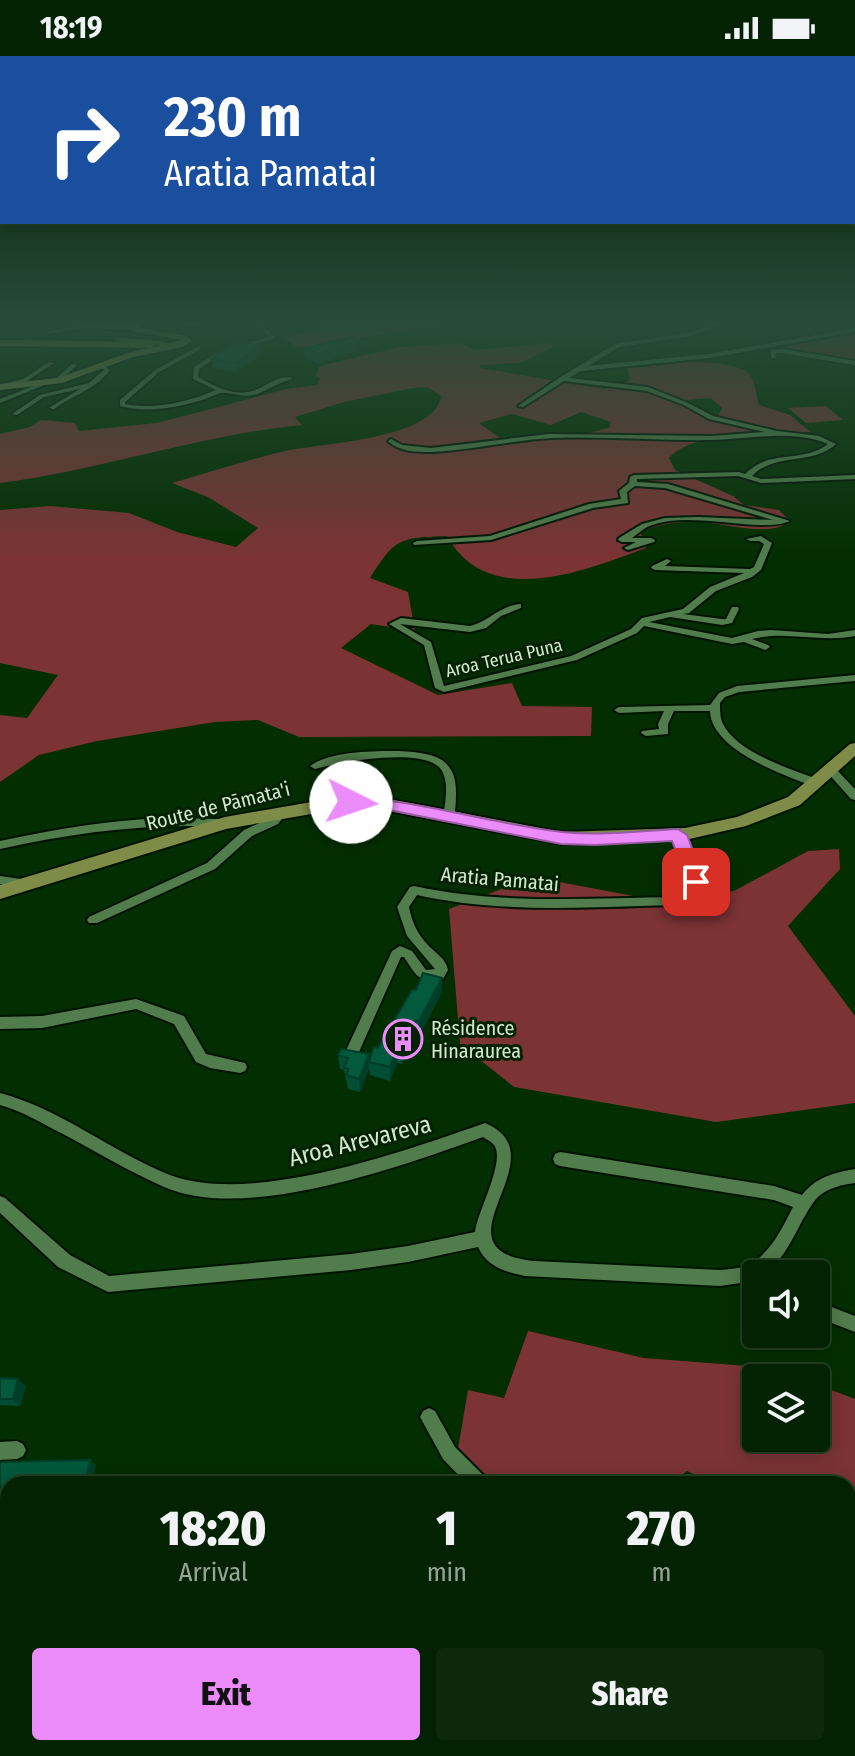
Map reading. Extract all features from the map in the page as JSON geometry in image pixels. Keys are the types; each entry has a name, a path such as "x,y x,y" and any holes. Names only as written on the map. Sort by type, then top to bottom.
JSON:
{"main road":[{"name":"Route de Pāmata'i","path":"0,892 222,823 282,812 369,802 573,839 678,835 724,826 794,801 855,748"}],"street":[{"path":"15,414 37,399"},
{"path":"52,408 66,399"},
{"path":"124,399 122,405 130,407 188,399"},
{"path":"521,406 531,399"},
{"path":"633,484 634,477 688,472 748,475 762,462 818,453 833,444 819,438 777,433 711,418 673,399"},
{"path":"391,441 399,448 438,449 478,448 519,439 577,433 733,438 777,433"},
{"path":"748,475 748,478 761,481 855,477"},
{"path":"417,543 511,534 592,506 625,501 623,491 633,484 665,486 786,521 672,520 645,525 622,540 651,540 628,548"},
{"path":"667,561 655,568 749,573 758,568 768,543 761,538 750,539"},
{"name":"Aroa Terua Puna","path":"667,616 686,611 714,588 749,573"},
{"name":"Aroa Terua Puna","path":"518,606 498,614 483,626 470,629 401,621 393,624 428,644 441,690 555,665 620,638 651,617 722,622 729,621 735,609"},
{"path":"642,623 732,641 761,634 815,637 855,633"},
{"path":"747,639 765,647"},
{"path":"816,682 831,675 855,672"},
{"path":"816,783 729,741 719,729 714,708 722,695 737,689 855,678"},
{"path":"646,733 664,732 663,724 670,708"},
{"path":"619,710 714,708"},
{"path":"315,766 337,758 371,755 395,755 441,763 449,779 449,818"},
{"path":"830,769 850,785 855,796"},
{"path":"93,920 211,866 248,833 274,821 282,812"},
{"path":"0,845 67,829 173,821 222,823"},
{"name":"Aratia Pamatai","path":"350,1057 396,954 400,951 408,954 423,975 438,975 442,970 441,964 410,933 405,920 403,907 414,890 450,898 523,904 677,901 688,898 695,890 696,882 678,835"},
{"path":"0,882 26,883"},
{"path":"0,1023 42,1022 136,1004 179,1020 201,1058 240,1067"},
{"name":"Aroa Arevareva","path":"0,1099 36,1113 174,1184 211,1190 311,1182 416,1154 485,1130 493,1133 501,1143 505,1161 483,1224 482,1238"},
{"path":"560,1159 774,1193 804,1203"},
{"path":"770,1260 812,1192 827,1181 855,1176"},
{"path":"0,1203 64,1261 108,1284 351,1262 408,1254 482,1238 485,1248 495,1258 531,1269 742,1277"},
{"path":"830,1314 855,1324"},
{"path":"429,1417 449,1453 472,1476"}],"shaded area":[{"path":"247,399 357,399 295,417 302,425 226,436 76,470 0,483 0,434 30,427 41,420 75,423 79,431 157,423"},
{"path":"439,399 695,399 674,401 711,421 718,417 722,408 712,399 758,399 759,405 790,415 810,432 714,438 680,449 669,458 675,470 733,496 744,505 779,510 790,521 772,529 748,529 703,522 655,526 640,531 646,548 567,574 539,578 512,578 487,572 465,559 447,536 409,539 386,554 370,578 408,592 415,631 371,624 341,648 438,695 512,683 522,706 592,707 591,736 299,737 258,720 215,722 97,741 39,755 0,782 0,715 27,718 58,675 0,663 0,510 51,506 129,513 177,532 236,547 258,528 208,497 172,483 285,451 398,431 434,411","holes":["581,412 611,422 609,428 571,437 507,443 479,423 512,414 551,425"]},
{"path":"826,406 843,420 806,423 788,408"},
{"path":"839,849 840,869 788,926 855,1016 855,1103 716,1122 514,1087 460,1044 449,909 533,877 681,905 736,890 808,851"},
{"path":"528,1331 644,1358 742,1366 742,1452 830,1452 830,1389 855,1399 855,1476 697,1476 687,1471 680,1476 453,1476 468,1390 504,1398"}],"building":[{"path":"423,973 442,978 419,1021 416,1020 410,1037 407,1036 401,1050 397,1049 390,1067 369,1062 374,1047 378,1048 412,990 416,990"},
{"path":"341,1049 369,1054 359,1079 346,1075 349,1069 344,1068 348,1058 338,1055"},
{"path":"0,1378 18,1379 13,1399 0,1399"},
{"path":"90,1460 87,1476 0,1476 0,1462"}],"place":[{"name":"Résidence Hinaraurea","path":"403,1039"}],"route":[{"path":"351,802 389,805 561,838 678,835 691,862 696,882"}]}
